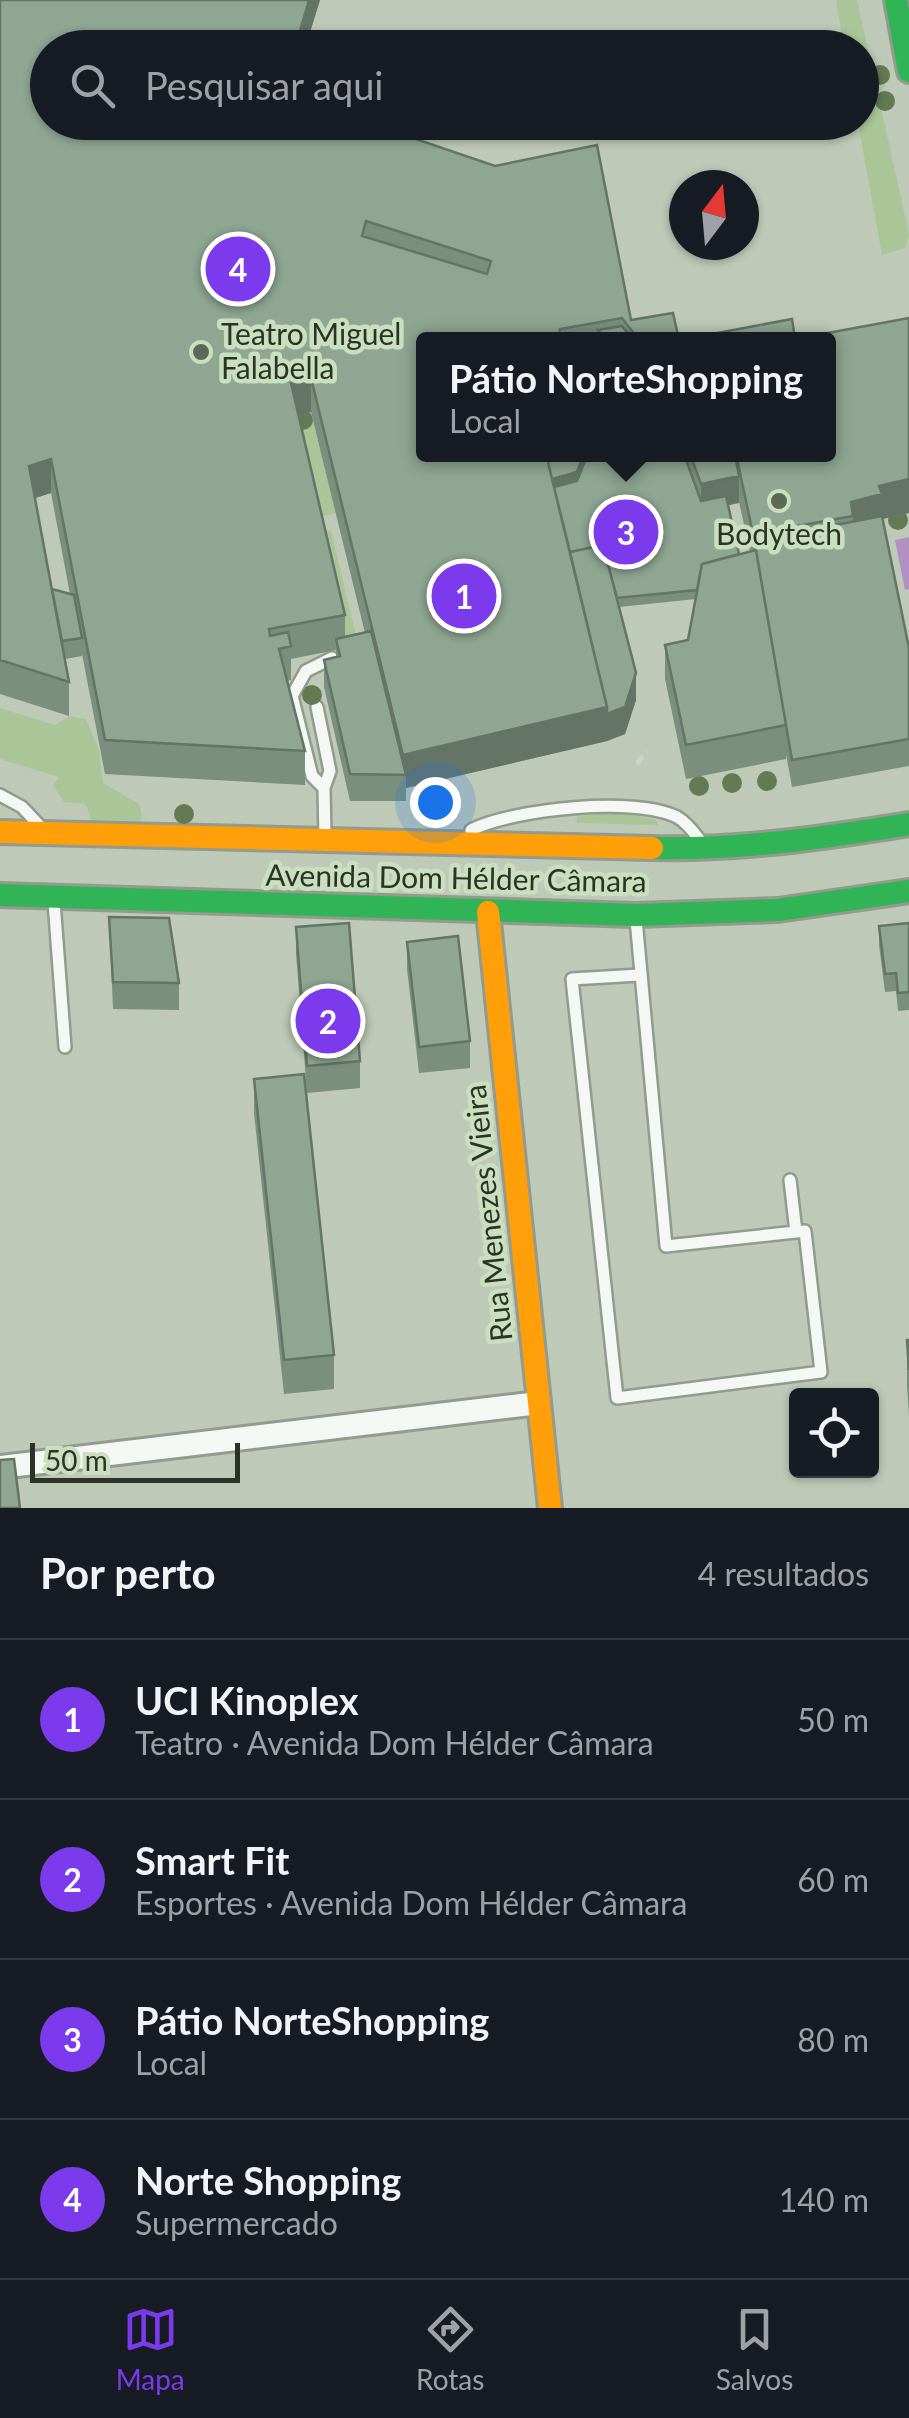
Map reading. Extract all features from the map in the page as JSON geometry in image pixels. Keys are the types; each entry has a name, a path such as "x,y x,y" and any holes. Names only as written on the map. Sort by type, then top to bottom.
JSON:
{"main road":[{"path":"896,0 909,71"},
{"name":"Avenida Dom Hélder Câmara","path":"0,832 709,849 775,845 909,824"},
{"name":"Avenida Dom Hélder Câmara","path":"0,895 636,915 778,910 909,891"},
{"name":"Rua Menezes Vieira","path":"488,912 550,1508"}],"street":[{"path":"0,1467 539,1403"}],"lane":[{"path":"324,788 312,776 292,696 306,670 332,658"},
{"path":"316,707 330,771 324,788 325,841"},
{"path":"0,795 22,807 48,834"},
{"path":"444,844 506,817 637,806 678,818 709,849"},
{"path":"53,897 65,1047"},
{"path":"636,915 666,1246 806,1231 821,1372 616,1398 572,979 640,975"},
{"path":"790,1180 796,1232"}],"path":[{"path":"638,764 646,751"}],"green space":[{"path":"836,0 857,0 864,30 841,30"},
{"path":"879,99 909,235 905,248 882,255 861,140 879,140"},
{"path":"311,412 336,513 319,517 323,532 331,530 356,636 345,649 291,417"},
{"path":"0,708 55,725 70,716 86,719 99,750 103,783 139,804 142,816 138,829 95,833 86,804 64,802 53,785 59,777 0,759"},
{"path":"614,811 656,820 658,825 577,823 577,817"}],"shaded area":[{"path":"909,537 909,589 905,590 895,540"}],"building":[{"path":"0,0 309,0 300,30 30,30 30,140 419,140 495,166 597,145 631,320 673,313 677,332 633,332 622,318 560,332 416,332 416,462 548,462 607,707 403,755 311,378 291,383 345,615 269,629 270,636 288,632 291,646 279,649 305,751 105,740 51,459 29,466 69,682 0,660","holes":["366,221 491,261 487,274 362,236"]},
{"path":"909,318 909,479 879,486 882,494 851,502 853,516 753,534 738,462 836,462 833,332"},
{"path":"792,319 794,332 723,332"},
{"path":"622,326 627,332 599,332"},
{"path":"548,462 581,462 577,472 552,479"},
{"path":"585,462 687,462 701,501 726,496 739,554 702,564 697,590 617,598 603,545 570,552 554,487 577,481"},
{"path":"693,462 736,462 739,476 701,484"},
{"path":"882,516 909,648 909,739 792,760 753,541"},
{"path":"603,545 636,673 625,707 607,714 570,552"},
{"path":"756,550 786,725 686,745 665,645 688,640 702,564"},
{"path":"52,589 74,595 82,638 62,641"},
{"path":"371,631 406,775 350,774 324,660 340,656 336,639"},
{"path":"109,917 169,918 179,983 113,982"},
{"path":"349,923 360,1061 307,1066 296,927"},
{"path":"909,923 909,992 898,993 896,973 885,974 879,926"},
{"path":"458,936 470,1041 419,1047 407,942"},
{"path":"304,1074 334,1355 284,1360 254,1079"},
{"path":"14,1459 20,1508 0,1508 0,1460"}],"traffic: fast":[{"path":"896,0 909,71"},
{"path":"652,848 749,845 909,824"},
{"path":"0,895 636,915 778,910 909,891"}],"traffic: slow":[{"path":"0,832 652,848"},
{"path":"488,912 550,1508"}],"place":[{"name":"Norte Shopping","path":"238,269"},
{"name":"Teatro Miguel Falabella","path":"201,352"},
{"name":"Bodytech","path":"779,501"},
{"name":"Pátio NorteShopping","path":"626,532"},
{"name":"UCI Kinoplex","path":"464,596"},
{"name":"Smart Fit","path":"328,1021"}]}
